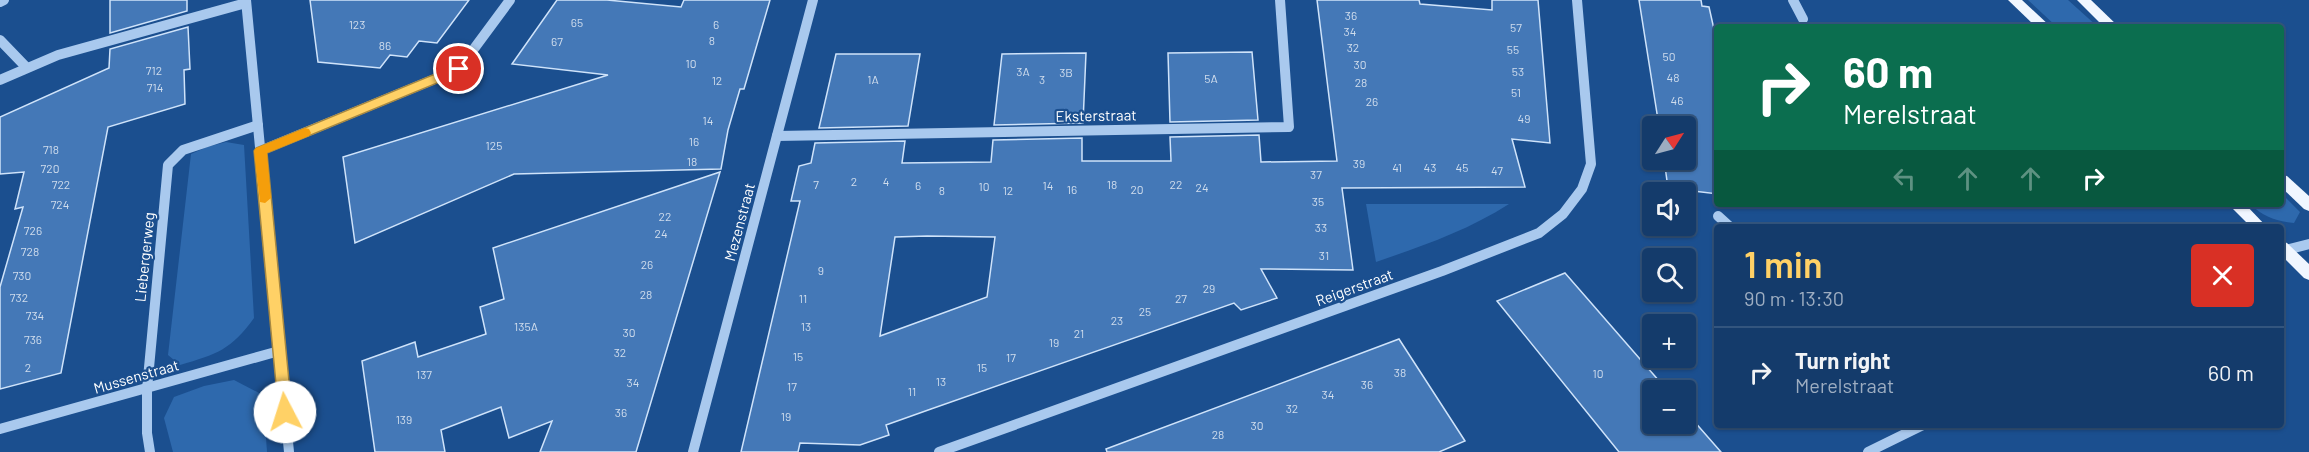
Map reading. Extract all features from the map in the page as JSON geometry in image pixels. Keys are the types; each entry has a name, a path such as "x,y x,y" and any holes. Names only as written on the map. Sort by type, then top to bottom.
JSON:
{"main road":[{"path":"2014,0 2040,24"},
{"path":"2083,0 2109,24"},
{"path":"2284,182 2309,205"},
{"path":"2238,207 2257,224"},
{"path":"2284,251 2309,274"}],"street":[{"path":"0,2 4,0"},
{"path":"260,151 459,69 510,0"},
{"name":"Mezenstraat","path":"693,452 813,0"},
{"name":"Eksterstraat","path":"777,136 1289,127 1280,0"},
{"name":"Reigerstraat","path":"939,452 1442,272 1539,233 1563,214 1582,189 1592,164 1577,0"},
{"path":"1793,0 1803,19"},
{"path":"0,80 58,55 246,1 288,452"},
{"path":"0,40 26,67"},
{"name":"Liebergerweg","path":"150,452 147,433 147,389 168,165 183,150 258,125"},
{"path":"1718,216 1727,224"},
{"path":"2284,249 2309,244"},
{"name":"Mussenstraat","path":"0,429 279,351"},
{"path":"1868,452 1917,428"}],"shaded area":[{"path":"2028,0 2068,0 2095,24 2054,24"},
{"path":"226,142 244,145 254,318 230,344 214,354 180,365 168,355 191,154"},
{"path":"2284,196 2300,212 2294,223 2270,218 2254,207 2284,207"},
{"path":"1366,204 1509,204 1461,230 1376,262"},
{"path":"234,380 263,395 267,452 173,452 164,418 174,397 204,386"}],"building":[{"path":"110,0 187,0 187,11 110,33"},
{"path":"310,0 469,0 437,43 419,41 407,57 390,55 380,68 318,62"},
{"path":"557,0 607,0 681,7 684,0 770,0 744,89 740,89 728,130 721,169 514,174 355,243 343,157 608,75 512,64"},
{"path":"1317,0 1419,0 1420,4 1492,10 1492,0 1538,0 1550,143 1512,139 1525,187 1342,188 1353,270 1261,269 1277,298 1241,310 1234,303 931,409 886,425 889,435 860,445 800,443 798,452 741,452 800,201 791,201 799,166 811,163 815,143 905,141 902,163 991,162 993,140 1082,138 1082,161 1171,161 1170,137 1259,135 1261,162 1337,161","holes":["895,237 995,237 987,297 880,336"]},
{"path":"1639,0 1701,0 1702,6 1709,7 1714,29 1714,194 1696,191 1696,182 1667,182 1666,170 1696,170 1696,116 1657,116"},
{"path":"188,27 190,69 184,70 185,104 108,127 61,373 0,389 0,287 23,207 15,209 24,172 0,174 0,117 109,68 110,49"},
{"path":"1252,52 1258,120 1170,122 1168,53"},
{"path":"1086,53 1083,123 994,125 1002,54"},
{"path":"836,54 920,54 908,126 819,128"},
{"path":"720,172 636,452 540,452 552,421 509,438 501,407 441,430 445,452 375,452 362,361 415,342 418,357 486,334 480,307 504,299 493,248"},
{"path":"1565,273 1642,361 1642,368 1648,368 1658,380 1642,380 1642,434 1696,434 1696,423 1721,452 1619,452 1497,301"},
{"path":"1399,339 1465,441 1439,452 1107,452 1106,449"}],"slow traffic":[{"path":"265,198 260,151 305,133"}],"route":[{"path":"285,412 260,151 459,69"}]}
